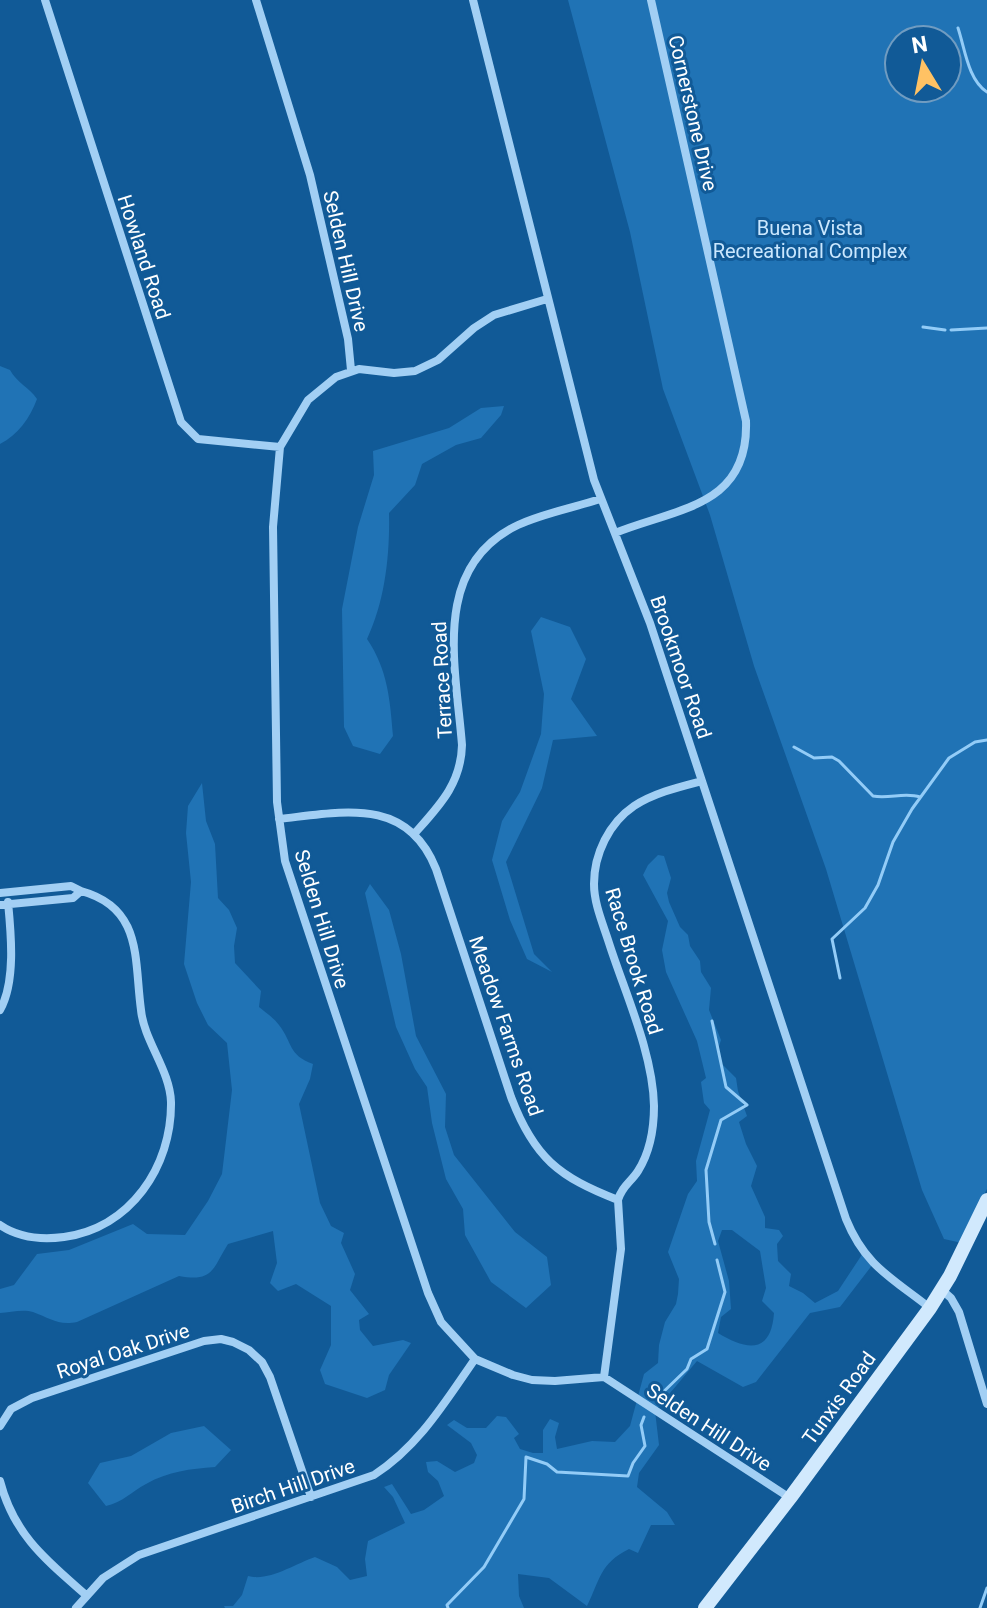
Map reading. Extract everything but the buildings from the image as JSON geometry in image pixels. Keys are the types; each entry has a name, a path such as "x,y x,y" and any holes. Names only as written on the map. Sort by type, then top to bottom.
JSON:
{"street":[{"name":"Howland Road","path":"45,0 181,422 198,439 280,447"},
{"name":"Selden Hill Drive","path":"256,0 310,175 348,339 351,370 312,395 280,447 273,527 279,819 290,877 428,1293 441,1322 475,1359 532,1380 604,1377 790,1498"},
{"name":"Brookmoor Road","path":"473,0 600,499 650,623 854,1239 873,1264 930,1308"},
{"name":"Cornerstone Drive","path":"615,533 710,500 737,468 747,442 746,421 651,0"},
{"path":"351,370 415,371 438,360 494,315 547,299"},
{"name":"Terrace Road","path":"415,833 451,790 460,764 462,745 454,617 469,568 491,543 512,528 600,499"},
{"name":"Race Brook Road","path":"618,1200 622,1189 637,1173 648,1149 653,1128 653,1099 647,1060 597,905 595,871 606,837 626,812 651,797 702,781"},
{"path":"279,819 364,812 395,821 415,833"},
{"name":"Meadow Farms Road","path":"415,833 426,847 436,869 523,1127 542,1155 563,1174 618,1200"},
{"path":"0,1010 10,966 4,893 71,886 111,905 128,923 139,968 141,1013 171,1099 169,1135 158,1167 140,1195 107,1223 78,1235 47,1240 13,1234 0,1225"},
{"path":"4,905 73,898 81,891"},
{"path":"604,1377 621,1249 618,1200"},
{"name":"Tunxis Road","path":"705,1608 930,1308 987,1200"},
{"path":"942,1290 959,1312 987,1404"},
{"name":"Royal Oak Drive","path":"0,1426 11,1409 32,1398 204,1341 229,1341 249,1350 266,1367 311,1497"},
{"name":"Birch Hill Drive","path":"76,1608 116,1568 139,1555 374,1475 397,1458 429,1425 475,1359"},
{"path":"0,1481 9,1509 22,1532 51,1564 86,1595"}],"green space":[{"name":"Buena Vista Recreational Complex","path":"568,0 987,0 987,1189 962,1243 944,1239 922,1190 826,869 754,666 710,515 663,389 630,232"},
{"path":"0,366 10,370 37,399 23,425 0,444"},
{"path":"504,406 501,415 481,438 456,445 422,464 415,485 389,513 385,578 367,639 384,674 393,736 380,754 353,746 344,727 342,609 358,527 374,475 373,451 449,428 481,408"},
{"path":"541,617 570,627 586,659 571,699 597,736 553,740 542,788 506,862 534,954 552,972 527,959 510,920 492,860 502,821 520,792 541,734 544,694 531,631"},
{"path":"202,783 206,821 215,844 218,898 229,910 237,928 235,963 261,991 259,1007 279,1025 299,1057 313,1064 299,1104 320,1203 331,1226 344,1233 341,1243 355,1274 350,1290 369,1314 359,1320 360,1330 373,1346 403,1340 411,1343 389,1375 385,1390 367,1398 325,1384 320,1370 331,1345 331,1306 296,1284 278,1291 270,1283 277,1263 273,1231 228,1244 214,1267 205,1275 179,1276 77,1322 59,1322 29,1311 0,1313 0,1289 14,1285 37,1254 69,1250 133,1224 147,1234 185,1235 222,1174 232,1090 227,1043 208,1025 184,964 191,882 186,833 188,806"},
{"path":"658,855 664,856 671,878 667,893 669,902 680,927 688,935 690,946 700,961 701,972 711,988 709,1010 721,1040 718,1049 721,1063 736,1078 747,1116 739,1122 757,1166 751,1186 765,1217 765,1228 779,1230 783,1236 777,1244 778,1261 791,1274 789,1286 815,1303 838,1291 863,1253 873,1264 840,1307 810,1313 756,1382 743,1387 697,1361 655,1411 659,1445 639,1473 637,1487 667,1512 675,1525 651,1525 638,1553 629,1549 612,1560 602,1573 587,1606 549,1578 518,1574 519,1596 524,1608 225,1608 233,1606 242,1595 248,1576 264,1577 315,1557 337,1567 350,1580 367,1576 365,1559 368,1541 405,1523 393,1497 384,1487 392,1484 411,1514 424,1510 444,1496 438,1481 428,1472 426,1462 437,1461 455,1472 474,1463 477,1455 471,1443 447,1425 454,1420 467,1428 486,1428 497,1416 506,1417 519,1434 514,1438 520,1449 533,1453 543,1453 543,1430 550,1419 559,1423 555,1437 557,1449 592,1441 615,1442 630,1426 644,1374 658,1363 665,1322 676,1304 679,1279 668,1252 688,1194 697,1181 696,1161 710,1110 704,1103 701,1082 706,1078 697,1041 666,972 662,950 668,921 643,875","holes":["722,1230 732,1230 760,1251 766,1288 762,1301 774,1313 768,1336 755,1345 738,1343 718,1333 721,1317 731,1309 729,1281 718,1241"]},
{"path":"370,884 389,910 401,954 416,1036 446,1094 445,1127 454,1155 515,1232 547,1257 551,1285 526,1308 491,1282 465,1235 463,1209 446,1179 427,1087 396,1027 365,893"},
{"path":"204,1426 231,1450 215,1467 163,1476 106,1506 88,1483 100,1463 131,1456 171,1433"}],"waterway":[{"path":"963,47 975,80 987,92"},
{"path":"923,327 945,330"},
{"path":"951,330 987,328"},
{"path":"840,978 832,939 865,908 878,885 893,842 912,809 949,758 975,742 987,740"},
{"path":"794,747 814,758 832,757 839,761 873,796 920,797"},
{"path":"712,1021 726,1087 747,1105 721,1120 706,1170 709,1222 715,1244"},
{"path":"657,1398 687,1369 691,1359 707,1349 725,1292 717,1260"},
{"path":"448,1608 447,1605 484,1567 524,1499 526,1457 547,1464 557,1472 628,1476 645,1446 641,1425 644,1417"},
{"path":"980,1608 987,1588"}]}
